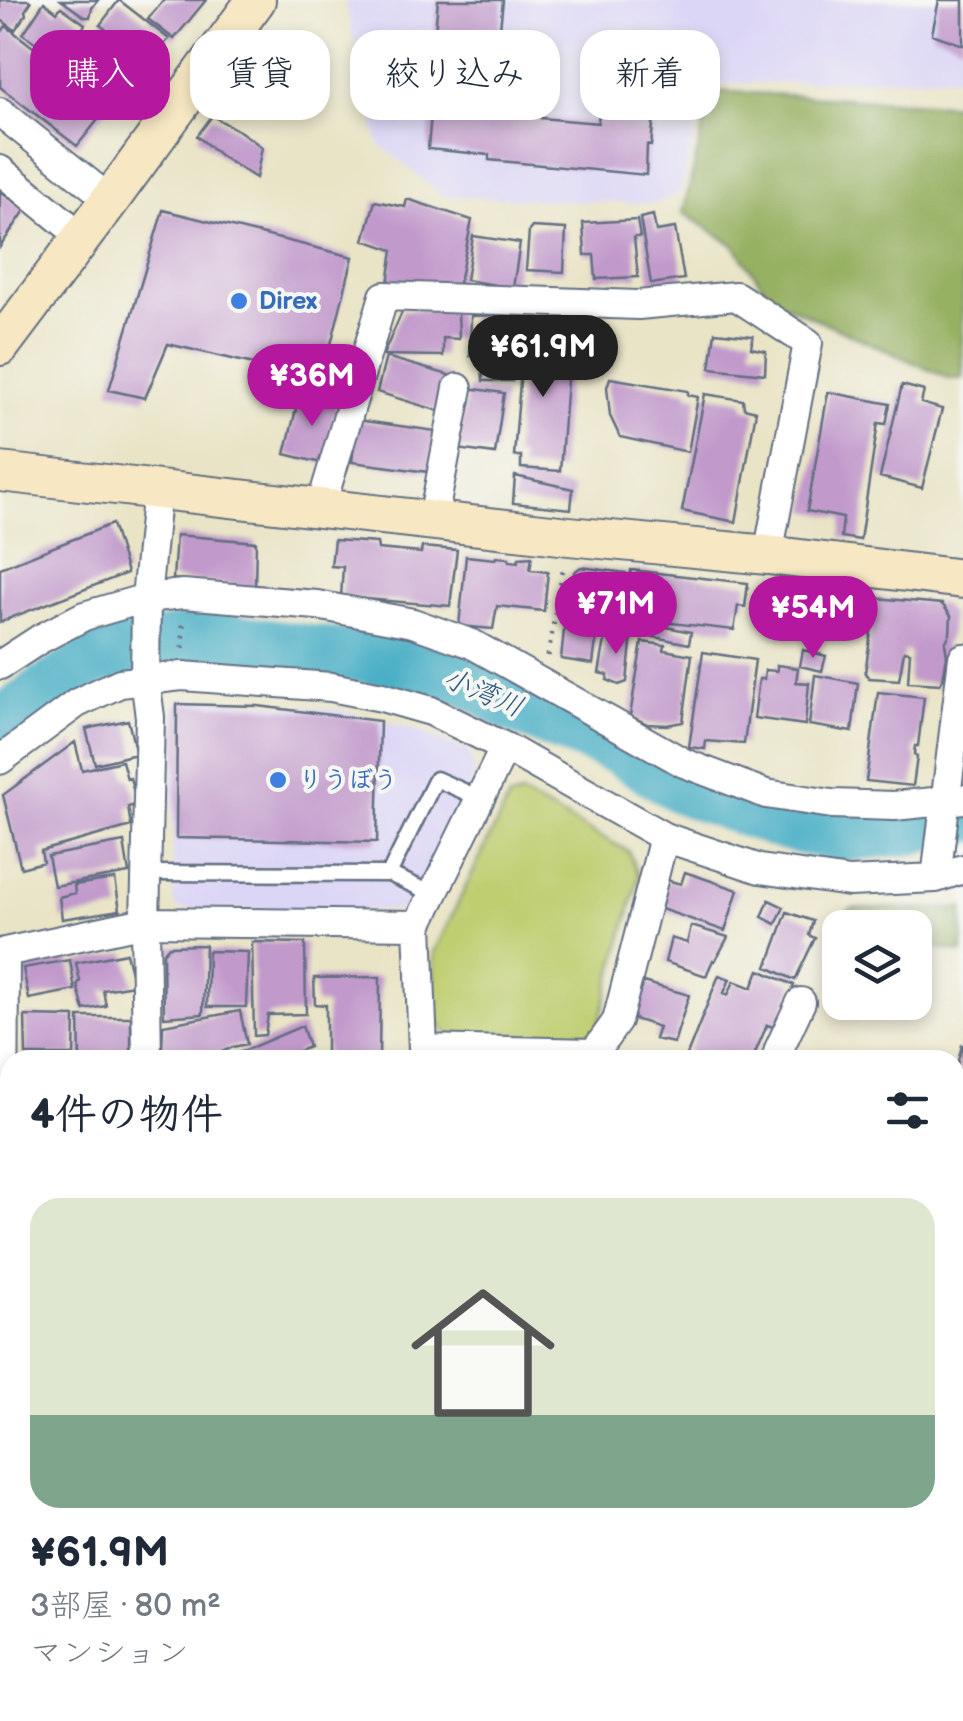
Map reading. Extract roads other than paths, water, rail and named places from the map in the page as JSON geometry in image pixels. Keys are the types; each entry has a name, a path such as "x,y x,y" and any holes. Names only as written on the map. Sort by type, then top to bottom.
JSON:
{"street":[{"path":"0,346 110,200 246,4"},
{"path":"0,112 110,200"},
{"path":"0,170 82,237"},
{"path":"321,506 384,296 638,304 736,296 808,343 768,555"},
{"path":"433,519 458,388"},
{"path":"0,472 963,579"},
{"path":"147,1050 145,922 150,717 144,680 146,598 157,489"},
{"path":"0,665 84,616 146,598 183,594 317,605 394,618 472,644 684,764 766,794 832,804 951,803"},
{"path":"936,878 951,803 963,658"},
{"path":"0,760 76,703 120,683 182,676 332,687 431,711 505,746 664,837 760,870 849,882 936,878 963,869"},
{"path":"464,1050 422,1048 418,925 505,746"},
{"path":"596,1050 617,1021 664,837"},
{"path":"2,1050 2,954 145,922 418,925"},
{"path":"779,1050 801,1002"}],"lane":[{"path":"388,874 436,779 480,798"},
{"path":"146,873 388,874 433,894"}],"waterway":[{"name":"小湾川","path":"0,724 44,691 96,660 132,649 194,639 232,640 434,671 618,749 683,789 781,824 839,837 912,829 963,818"}],"place":[{"name":"Direx","path":"239,301"},
{"name":"りうぼう","path":"278,780"}]}
